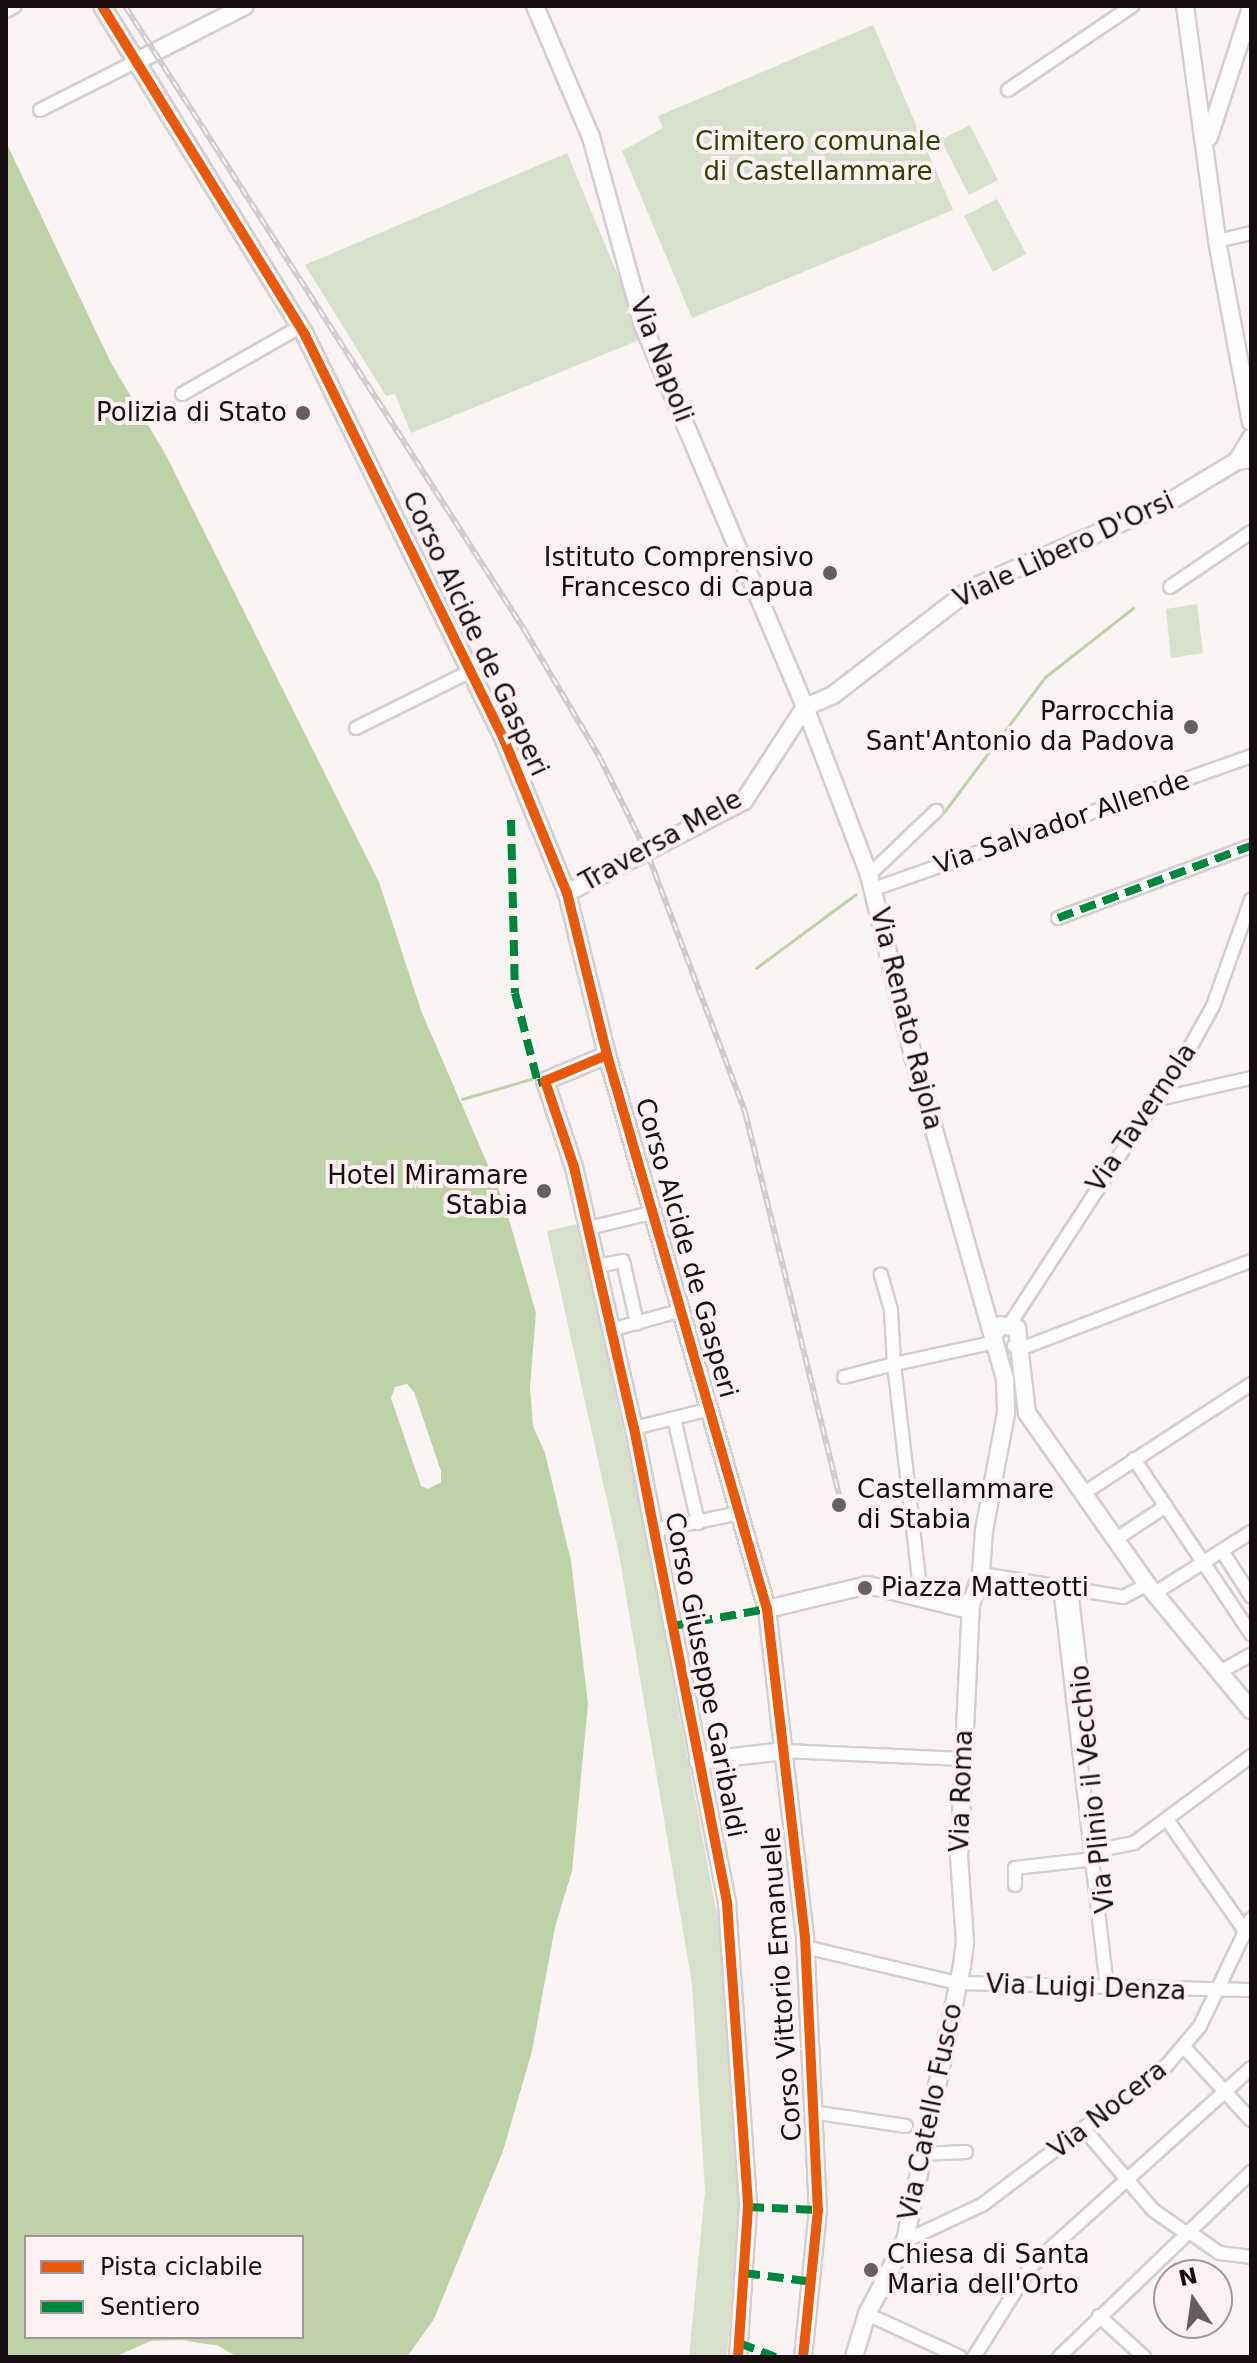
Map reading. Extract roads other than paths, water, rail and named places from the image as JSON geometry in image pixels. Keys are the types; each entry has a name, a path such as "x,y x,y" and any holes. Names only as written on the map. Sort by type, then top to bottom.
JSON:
{"street":[{"path":"6,11 15,6"},
{"name":"Corso Alcide de Gasperi","path":"102,6 300,327 471,671 567,893 607,1055 655,1212 767,1609"},
{"path":"40,110 245,6"},
{"name":"Via Napoli","path":"535,6 591,137 643,325 805,707"},
{"path":"1008,90 1132,6"},
{"path":"1185,6 1207,142 1217,241 1251,422"},
{"path":"1207,142 1251,8"},
{"path":"1217,241 1251,233"},
{"path":"182,394 300,327"},
{"path":"1244,460 1251,438"},
{"name":"Viale Libero D'Orsi","path":"805,707 833,695 972,588 1169,502 1244,460"},
{"path":"1170,587 1251,532"},
{"path":"356,728 471,671"},
{"name":"Via Renato Rajola","path":"805,707 871,882 913,1056 1007,1343"},
{"name":"Traversa Mele","path":"567,893 744,801 805,707"},
{"name":"Via Salvador Allende","path":"871,882 1251,756"},
{"path":"871,882 936,811"},
{"path":"1058,918 1251,846"},
{"name":"Via Tavernola","path":"1010,1324 1213,1006 1251,900"},
{"name":"Corso Giuseppe Garibaldi","path":"607,1055 545,1081 589,1228 634,1428 727,1903 748,2207 738,2357"},
{"path":"1154,1100 1251,1078"},
{"path":"589,1228 655,1212"},
{"path":"597,1266 623,1261 637,1323"},
{"path":"844,1377 894,1364 1007,1343 1251,1261"},
{"path":"881,1274 891,1310 894,1364 921,1597"},
{"path":"611,1330 682,1310"},
{"path":"1010,1324 1007,1343 1024,1377 1027,1413 1151,1589 1251,1710"},
{"name":"Via Roma","path":"957,1983 965,1942 959,1857 970,1604 981,1574 984,1530 1006,1413 1007,1343"},
{"path":"1005,1380 1019,1383 1024,1377"},
{"path":"1084,1493 1251,1385"},
{"path":"634,1428 711,1409"},
{"path":"1006,1413 1027,1413"},
{"path":"674,1418 698,1523"},
{"path":"1134,1459 1251,1634"},
{"path":"1116,1539 1166,1506"},
{"path":"656,1530 740,1513"},
{"path":"981,1574 1123,1597 1151,1589 1250,1534"},
{"path":"1222,1551 1251,1596"},
{"path":"767,1609 868,1585 970,1604"},
{"name":"Via Plinio il Vecchio","path":"1066,1588 1111,1988"},
{"name":"Corso Vittorio Emanuele","path":"767,1609 805,1947 818,2210 803,2357"},
{"path":"1218,1673 1251,1655"},
{"path":"698,1761 785,1751 962,1759"},
{"path":"1015,1885 1015,1868 1134,1843 1168,1821 1251,1756"},
{"path":"1168,1821 1247,1924"},
{"name":"Via Nocera","path":"905,2241 982,2205 1084,2129 1184,2047 1216,1991 1247,1924"},
{"name":"Via Luigi Denza","path":"805,1947 957,1983 1251,1990"},
{"name":"Via Catello Fusco","path":"854,2357 867,2314 905,2241 920,2154 957,1983"},
{"path":"1184,2047 1251,2120"},
{"path":"974,2357 1031,2266 1251,2068"},
{"path":"812,2112 906,2126"},
{"path":"1084,2129 1165,2222 1186,2231 1219,2253 1251,2257"},
{"path":"920,2154 966,2152"},
{"path":"1059,2357 1186,2231 1251,2172"},
{"path":"867,2314 960,2357"},
{"path":"1099,2316 1144,2357"}],"waterway":[{"path":"944,812 1045,677 1133,608"},
{"path":"756,968 856,894"},
{"path":"462,1099 531,1079"}],"railway":[{"path":"125,6 525,631 600,758 648,855 745,1112 839,1496"}],"place":[{"name":"Polizia di Stato","path":"303,413"},
{"name":"Istituto Comprensivo Francesco di Capua","path":"830,573"},
{"name":"Parrocchia Sant'Antonio da Padova","path":"1191,727"},
{"name":"Hotel Miramare Stabia","path":"544,1191"},
{"name":"Castellammare di Stabia","path":"839,1505"},
{"name":"Piazza Matteotti","path":"865,1588"},
{"name":"Chiesa di Santa Maria dell'Orto","path":"871,2270"}],"park label":[{"name":"Cimitero comunale di Castellammare","path":"818,157"}]}
